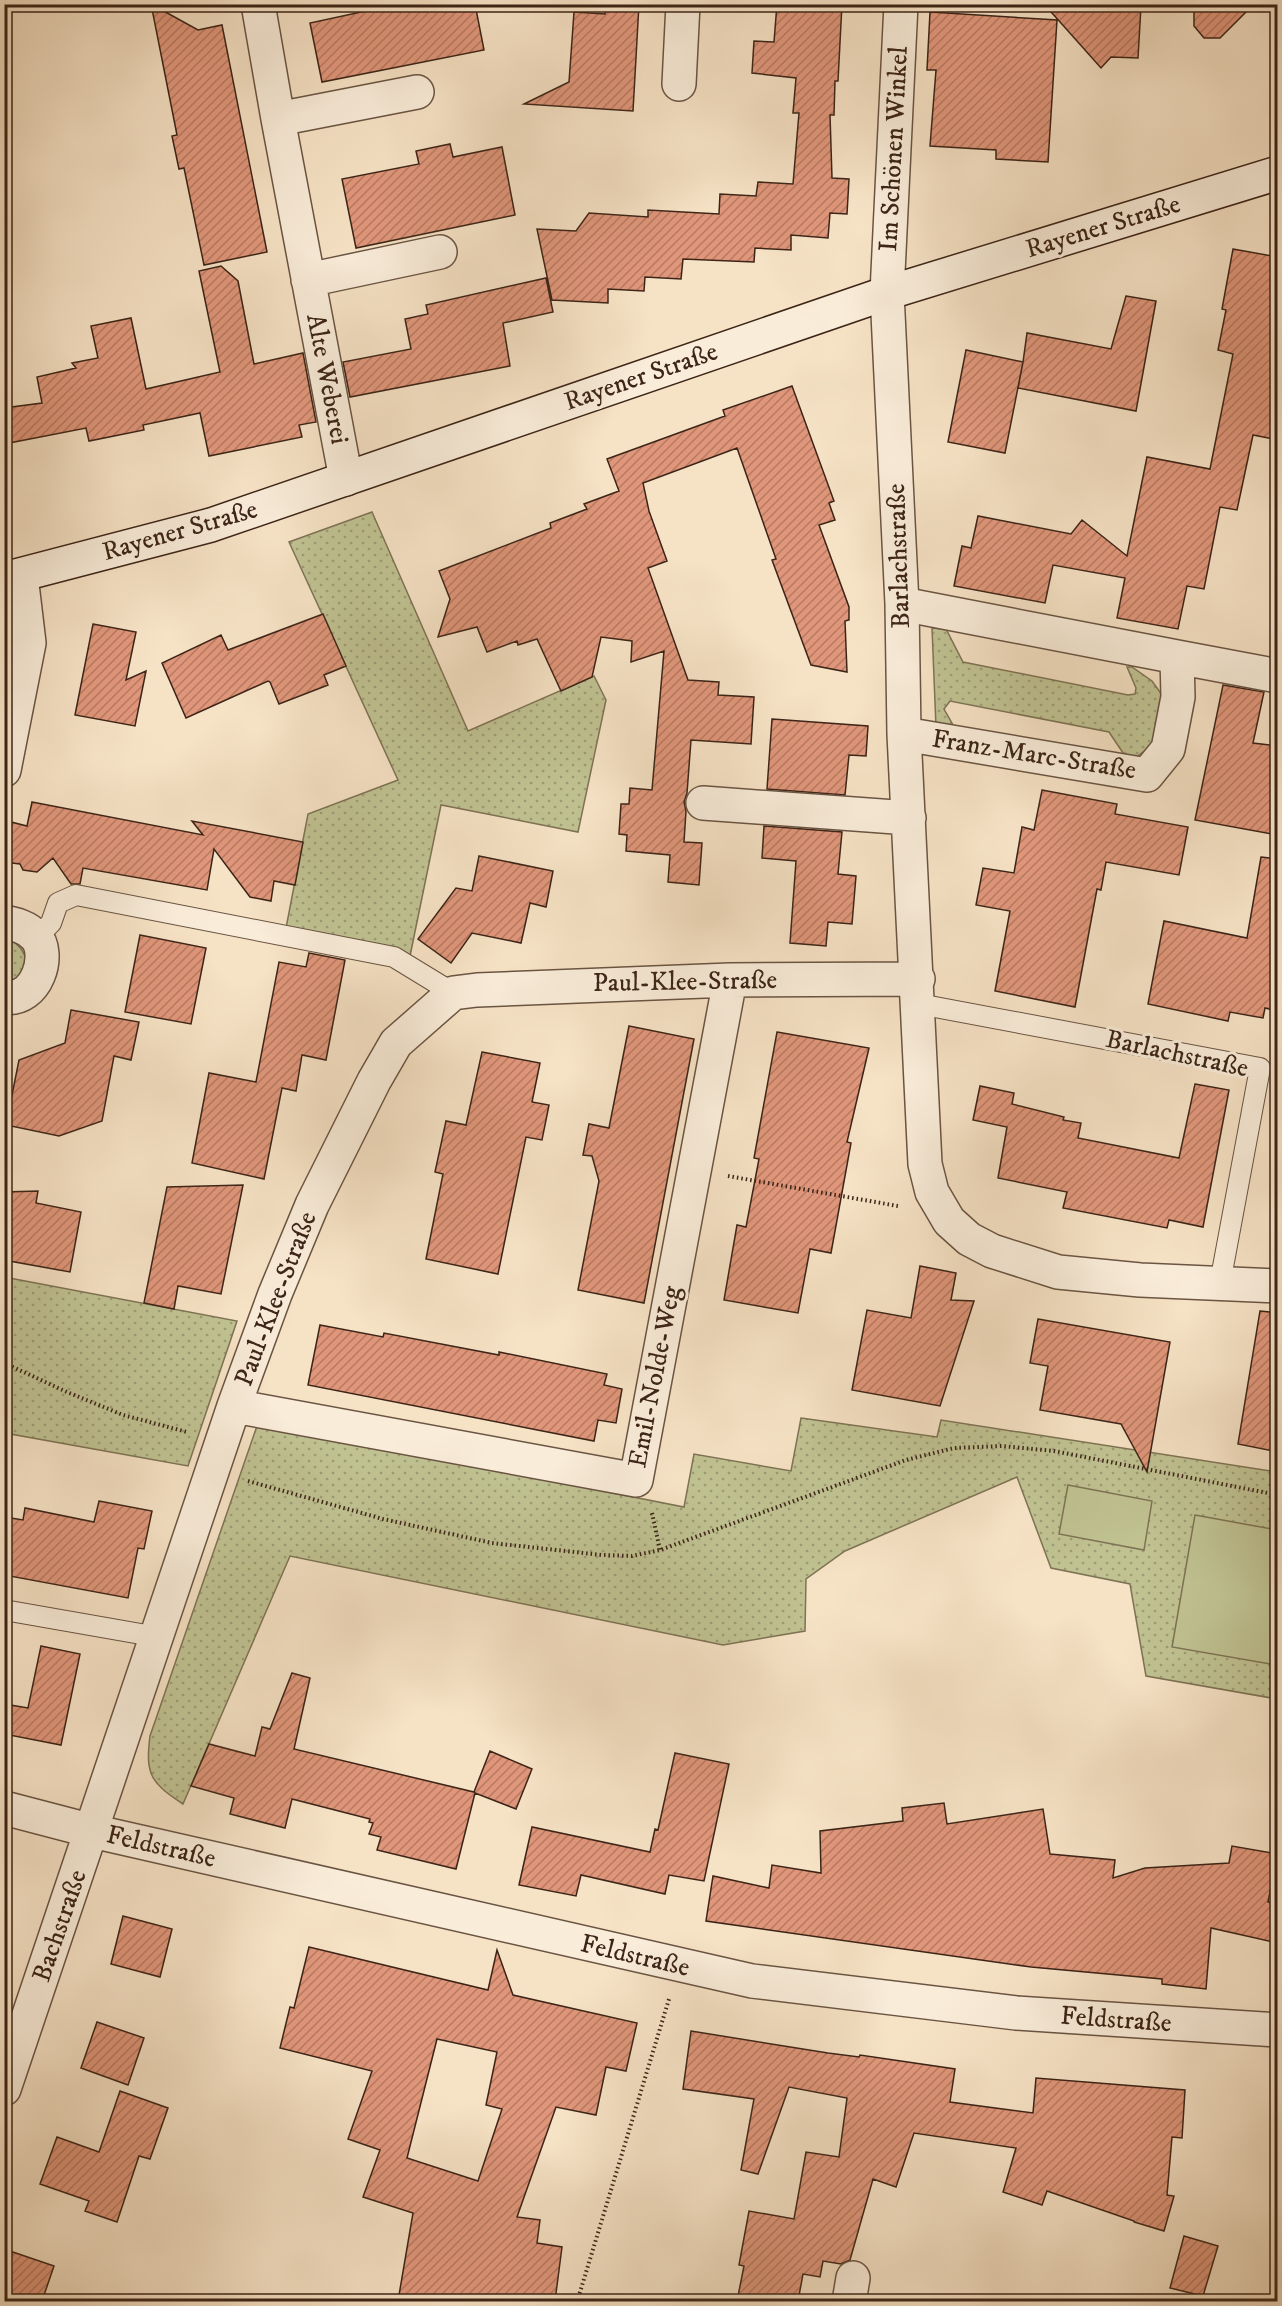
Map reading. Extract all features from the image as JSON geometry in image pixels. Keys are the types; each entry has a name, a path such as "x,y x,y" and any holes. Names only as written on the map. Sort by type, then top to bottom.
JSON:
{"street":[{"name":"Alte Weberei","path":"258,4 346,478"},
{"path":"679,84 683,4"},
{"name":"Im Schönen Winkel","path":"887,293 901,4"},
{"path":"278,119 417,92"},
{"name":"Rayener Straße","path":"13,577 211,525 887,293 1278,173"},
{"name":"Alte Weberei","path":"308,280 440,252"},
{"name":"Barlachstraße","path":"887,293 902,604 904,734 925,1164 932,1192 949,1221 969,1239 992,1251 1058,1272 1140,1280 1278,1286"},
{"path":"4,770 29,643 13,577"},
{"path":"902,604 1278,676"},
{"name":"Franz-Marc-Straße","path":"904,734 1147,775 1168,749 1178,697 1177,657"},
{"path":"703,802 909,818"},
{"path":"4,922 24,928 37,937 41,951 40,969 33,985 25,994 14,999 4,997"},
{"name":"Paul-Klee-Straße","path":"92,1832 234,1407 275,1294 312,1205 374,1081 396,1043 453,993 508,987 730,980 918,992"},
{"name":"Emil-Nolde-Weg","path":"234,1407 636,1480 730,980"},
{"name":"Feldstraße","path":"4,1808 92,1832 752,1981 1016,2013 1278,2030"},
{"name":"Bachstraße","path":"4,2089 92,1832"}],"lane":[{"path":"37,937 51,923 58,903 76,895 394,957 453,993"},
{"name":"Barlachstraße","path":"918,992 1260,1068 1220,1283"},
{"path":"4,1610 158,1637"}],"path":[{"path":"695,1170 946,1214"},
{"path":"4,1363 218,1457 383,1519 492,1543 602,1555 632,1556 660,1550 906,1460 954,1448 1002,1446 1054,1451 1278,1495"},
{"path":"577,2301 679,1966"}],"green space":[{"path":"372,512 468,731 594,676 606,700 578,832 441,805 410,956 286,928 308,814 398,780 289,542"},
{"path":"932,628 946,629 963,662 1128,695 1135,694 1136,688 1127,667 1132,667 1152,681 1160,692 1164,704 1157,738 1136,757 1125,756 1109,732 950,701 944,709 953,725 949,730 936,727"},
{"path":"4,939 10,940 21,948 26,967 20,980 4,988"},
{"path":"4,1277 237,1321 188,1466 5,1433"},
{"path":"801,1418 937,1437 941,1420 1277,1472 1277,1699 1146,1676 1130,1584 1051,1568 1017,1477 845,1551 806,1579 805,1631 723,1645 290,1556 183,1804 157,1784 153,1777 149,1760 150,1736 258,1423 684,1507 694,1454 791,1471"},
{"path":"1068,1485 1152,1501 1144,1550 1059,1534"},
{"path":"1195,1515 1277,1530 1277,1665 1172,1647"}],"building":[{"path":"151,4 198,30 222,25 267,252 204,265 184,168 179,169 172,136 177,135"},
{"path":"398,4 475,4 484,50 322,82 310,23"},
{"path":"605,4 639,4 633,111 524,104 569,82 574,12 605,14"},
{"path":"777,4 842,4 838,81 835,81 834,115 830,115 832,178 849,179 847,214 830,213 828,238 791,235 791,250 755,248 754,262 683,259 681,279 645,277 644,291 608,289 608,303 552,300 537,229 576,231 589,213 648,217 648,210 719,214 720,194 756,196 758,182 793,184 799,113 793,113 796,78 752,73 754,41 774,42"},
{"path":"1044,4 1141,6 1138,58 1111,57 1101,68"},
{"path":"1194,4 1254,4 1220,38 1204,38 1194,26"},
{"path":"930,12 1057,20 1048,162 996,159 996,150 930,146 936,70 927,70"},
{"path":"450,144 453,157 502,147 515,215 356,248 342,179 419,164 416,151"},
{"path":"1233,249 1278,257 1278,440 1253,435 1237,510 1220,507 1204,589 1187,586 1178,629 1117,618 1125,578 1053,565 1045,603 954,586 962,546 971,548 978,516 1071,534 1082,520 1127,556 1147,457 1210,469 1233,354 1218,350 1226,310 1222,309"},
{"path":"221,266 238,281 254,364 303,353 316,422 299,425 302,437 209,456 200,413 143,425 144,430 89,441 86,428 4,444 4,408 42,403 37,377 76,368 72,363 98,358 91,326 131,318 146,389 220,372 199,271"},
{"path":"546,278 553,312 503,323 510,366 350,397 343,362 411,349 405,319 428,314 426,305"},
{"path":"1126,296 1156,301 1136,411 1018,388 1027,333 1111,349"},
{"path":"966,350 1023,362 1005,453 948,442"},
{"path":"792,386 834,501 829,503 835,520 819,525 849,607 849,620 845,621 847,672 811,665 772,560 776,559 737,448 643,483 649,511 667,561 648,568 688,680 719,682 718,695 754,697 751,744 691,740 687,793 684,802 686,811 684,842 702,843 699,885 668,882 670,855 626,851 627,835 619,834 621,804 629,804 630,788 652,790 664,651 631,662 632,641 601,637 592,677 561,691 537,639 518,645 517,641 487,652 477,627 438,637 450,599 439,571 551,528 550,523 587,509 584,504 619,491 607,459 725,416 723,410"},
{"path":"323,614 346,666 324,675 328,685 279,704 268,681 186,718 162,663 221,635 228,650"},
{"path":"93,624 136,632 126,680 146,671 135,726 75,715"},
{"path":"1223,685 1264,692 1253,743 1278,746 1278,835 1195,820"},
{"path":"772,719 868,726 866,756 849,755 845,795 767,789"},
{"path":"1042,790 1117,804 1115,814 1188,827 1179,875 1106,862 1101,890 1097,889 1075,1007 995,991 1010,911 976,905 983,868 1014,873 1022,827 1034,830"},
{"path":"32,802 203,835 192,821 303,842 295,885 274,881 271,901 250,897 214,849 207,890 83,868 80,884 71,884 53,858 37,872 23,870 20,864 4,862 4,854 11,822 27,826"},
{"path":"764,826 842,832 838,874 856,876 852,924 828,922 826,946 790,943 796,861 762,858"},
{"path":"479,856 553,871 546,907 530,903 521,943 472,933 451,963 418,939 456,888 472,891"},
{"path":"1261,857 1278,859 1278,1011 1265,1008 1263,1018 1230,1012 1228,1021 1148,1004 1164,921 1247,938"},
{"path":"140,935 206,948 191,1024 125,1012"},
{"path":"309,953 345,960 326,1060 302,1055 296,1091 282,1088 264,1179 192,1163 209,1073 256,1082 279,962 306,967"},
{"path":"71,1010 139,1022 131,1060 114,1056 102,1121 59,1136 6,1125 19,1060 65,1043"},
{"path":"629,1026 694,1039 644,1303 578,1290 599,1181 592,1156 583,1155 589,1124 609,1128"},
{"path":"777,1032 869,1048 847,1142 851,1143 831,1253 810,1249 798,1313 724,1300 737,1225 746,1227 759,1159 754,1158"},
{"path":"482,1052 540,1063 532,1102 549,1105 542,1140 526,1137 498,1274 426,1259 443,1174 435,1172 446,1121 466,1125"},
{"path":"1195,1084 1229,1090 1203,1227 1169,1220 1167,1228 1063,1208 1067,1192 998,1178 1007,1127 973,1120 980,1086 1014,1093 1012,1104 1064,1117 1063,1120 1081,1123 1078,1138 1179,1158"},
{"path":"243,1185 221,1294 178,1286 174,1309 144,1303 167,1187"},
{"path":"38,1191 36,1203 81,1212 70,1272 4,1260 4,1192"},
{"path":"920,1266 956,1273 951,1300 974,1301 940,1406 852,1390 867,1310 911,1318"},
{"path":"1260,1311 1278,1313 1278,1452 1238,1444"},
{"path":"1038,1319 1170,1342 1147,1472 1121,1424 1040,1410 1048,1366 1030,1363"},
{"path":"320,1325 383,1337 384,1333 499,1355 499,1352 607,1374 604,1385 622,1389 616,1423 598,1420 594,1441 308,1385"},
{"path":"99,1501 152,1511 144,1549 138,1548 128,1598 4,1575 4,1517 23,1520 25,1508 94,1522"},
{"path":"41,1646 80,1654 61,1745 4,1734 4,1704 28,1708"},
{"path":"292,1673 310,1678 294,1749 474,1792 490,1751 532,1769 516,1809 475,1793 456,1869 377,1850 381,1837 369,1834 373,1823 369,1822 370,1819 292,1799 285,1828 230,1814 234,1798 191,1786 209,1744 255,1756 262,1727 270,1729"},
{"path":"675,1753 729,1764 704,1881 669,1875 665,1894 581,1875 576,1896 519,1885 532,1827 650,1852 655,1829 658,1830"},
{"path":"944,1803 947,1824 1043,1809 1050,1854 1115,1860 1113,1878 1145,1868 1229,1863 1232,1846 1278,1854 1268,1902 1278,1904 1278,1943 1211,1928 1206,1989 1162,1984 1162,1979 1031,1967 706,1921 713,1876 769,1888 772,1865 821,1873 820,1831 903,1821 902,1808"},
{"path":"123,1916 172,1929 160,1977 111,1964"},
{"path":"309,1947 488,1990 497,1950 513,1995 637,2023 626,2071 606,2067 596,2115 556,2107 517,2217 540,2220 537,2243 562,2247 555,2301 398,2301 413,2213 363,2197 380,2150 348,2139 372,2071 280,2048 290,2007 294,2008","holes":["437,2039 497,2052 486,2105 502,2109 478,2181 407,2158"]},
{"path":"97,2022 144,2038 128,2085 81,2068"},
{"path":"691,2031 828,2053 859,2057 860,2055 955,2069 950,2102 1033,2113 1036,2078 1185,2090 1182,2138 1172,2137 1167,2195 1174,2196 1164,2231 1047,2191 1042,2205 1003,2192 1016,2148 914,2133 896,2187 873,2179 850,2260 841,2264 823,2261 820,2277 803,2274 798,2301 737,2301 744,2266 739,2265 749,2211 794,2219 806,2152 839,2157 847,2098 789,2087 758,2174 741,2170 754,2099 683,2089"},
{"path":"120,2091 168,2108 150,2159 139,2156 117,2222 85,2211 89,2201 40,2184 57,2137 99,2152"},
{"path":"1184,2236 1218,2246 1203,2296 1170,2288"},
{"path":"4,2249 54,2266 42,2301 4,2301"}]}
